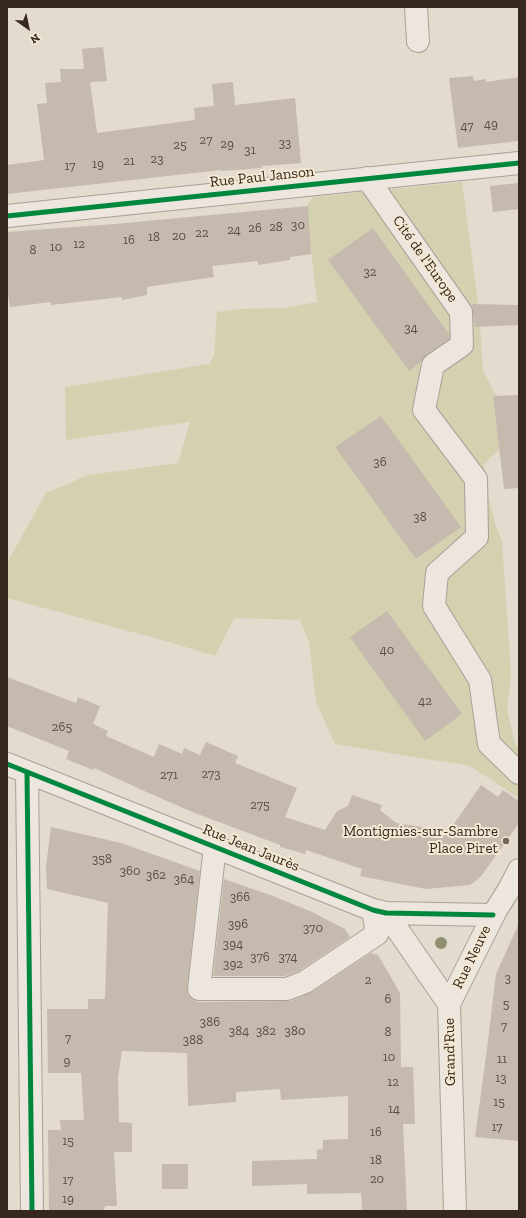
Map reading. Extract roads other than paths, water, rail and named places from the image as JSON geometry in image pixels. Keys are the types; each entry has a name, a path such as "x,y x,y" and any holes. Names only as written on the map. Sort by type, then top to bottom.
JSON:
{"street":[{"path":"416,7 418,41"},
{"name":"Rue Paul Janson","path":"7,216 519,163"},
{"name":"Cité de l'Europe","path":"367,178 461,312 462,345 433,365 424,410 476,479 477,537 436,573 434,606 480,680 489,744 519,773"},
{"name":"Rue Jean Jaurès","path":"7,764 380,911 493,915"},
{"path":"27,772 32,1211"},
{"path":"216,846 199,989 287,989 305,982 377,934 380,911"},
{"name":"Rue Neuve","path":"449,1004 493,915 514,893 519,870"},
{"name":"Grand'Rue","path":"380,911 449,1004 455,1211"}],"place":[{"name":"Montignies-sur-Sambre Place Piret","path":"506,841"}]}
